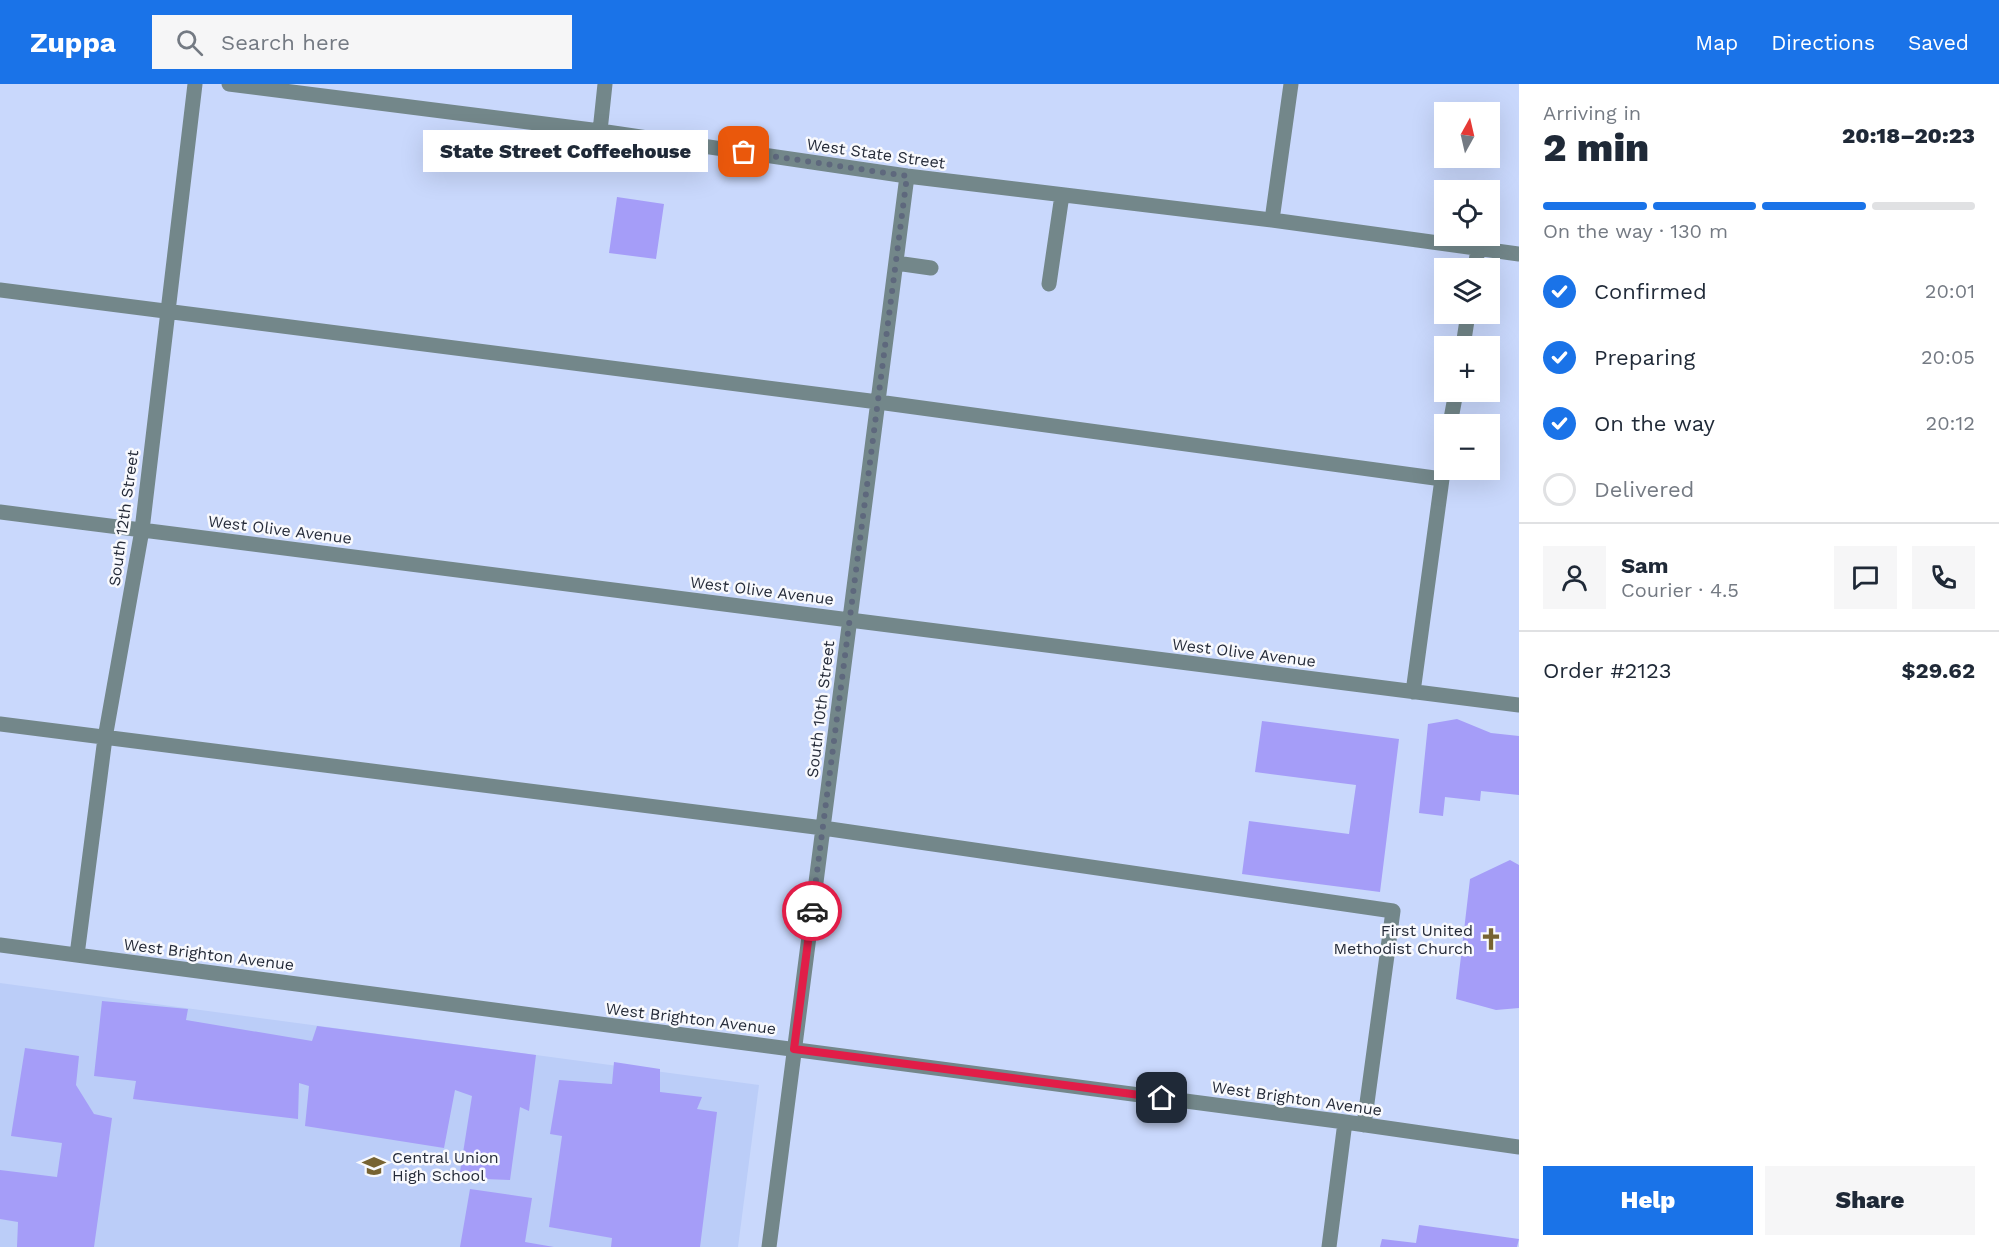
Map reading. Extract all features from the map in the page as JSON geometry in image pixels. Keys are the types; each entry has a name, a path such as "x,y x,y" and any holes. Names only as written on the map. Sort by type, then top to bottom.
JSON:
{"street":[{"name":"South 12th Street","path":"77,955 105,738 142,530 195,84"},
{"name":"West State Street","path":"229,84 600,131 907,176 1272,220 1519,254"},
{"path":"600,131 605,84"},
{"path":"1272,220 1291,84"},
{"name":"South 10th Street","path":"769,1247 907,176"},
{"path":"1049,284 1062,195"},
{"path":"1477,258 1478,249"},
{"path":"896,262 931,268"},
{"path":"0,290 878,402 1434,478"},
{"path":"1413,692 1442,480"},
{"name":"West Olive Avenue","path":"0,512 1519,705"},
{"path":"0,724 823,828 1393,910 1364,1125"},
{"name":"West Brighton Avenue","path":"0,945 1345,1122 1519,1147"},
{"path":"1329,1247 1345,1122"}],"shaded area":[{"name":"Central Union High School","path":"0,983 759,1085 738,1247 0,1247"}],"building":[{"path":"617,197 664,204 656,259 609,253"},
{"path":"1457,719 1491,733 1519,736 1519,795 1481,791 1480,801 1445,797 1443,816 1419,813 1428,724"},
{"path":"1262,721 1399,739 1380,892 1242,874 1249,821 1349,834 1356,785 1255,772"},
{"name":"First United Methodist Church","path":"1510,860 1519,865 1519,1008 1496,1010 1456,999 1470,879"},
{"path":"102,1001 188,1009 186,1020 312,1041 317,1026 536,1055 529,1111 520,1107 510,1180 459,1178 472,1096 455,1090 444,1148 305,1126 309,1086 299,1083 298,1119 133,1099 136,1081 94,1076"},
{"path":"25,1048 79,1056 76,1085 94,1114 112,1118 94,1247 17,1247 18,1222 0,1219 0,1170 57,1177 62,1143 11,1136"},
{"path":"614,1062 660,1069 660,1092 702,1097 697,1109 717,1112 700,1247 611,1247 612,1238 549,1227 562,1136 550,1134 559,1080 612,1084"},
{"path":"470,1189 532,1198 525,1242 554,1247 460,1247"},
{"path":"1419,1225 1519,1239 1517,1247 1380,1247 1382,1239 1416,1243"}],"way so far":[{"path":"744,152 907,176 812,911"}],"place":[{"name":"State Street Coffeehouse","path":"744,152"},
{"name":"First United Methodist Church","path":"1491,939"},
{"name":"Central Union High School","path":"374,1166"}],"route":[{"path":"812,911 794,1049 1162,1098"}]}
